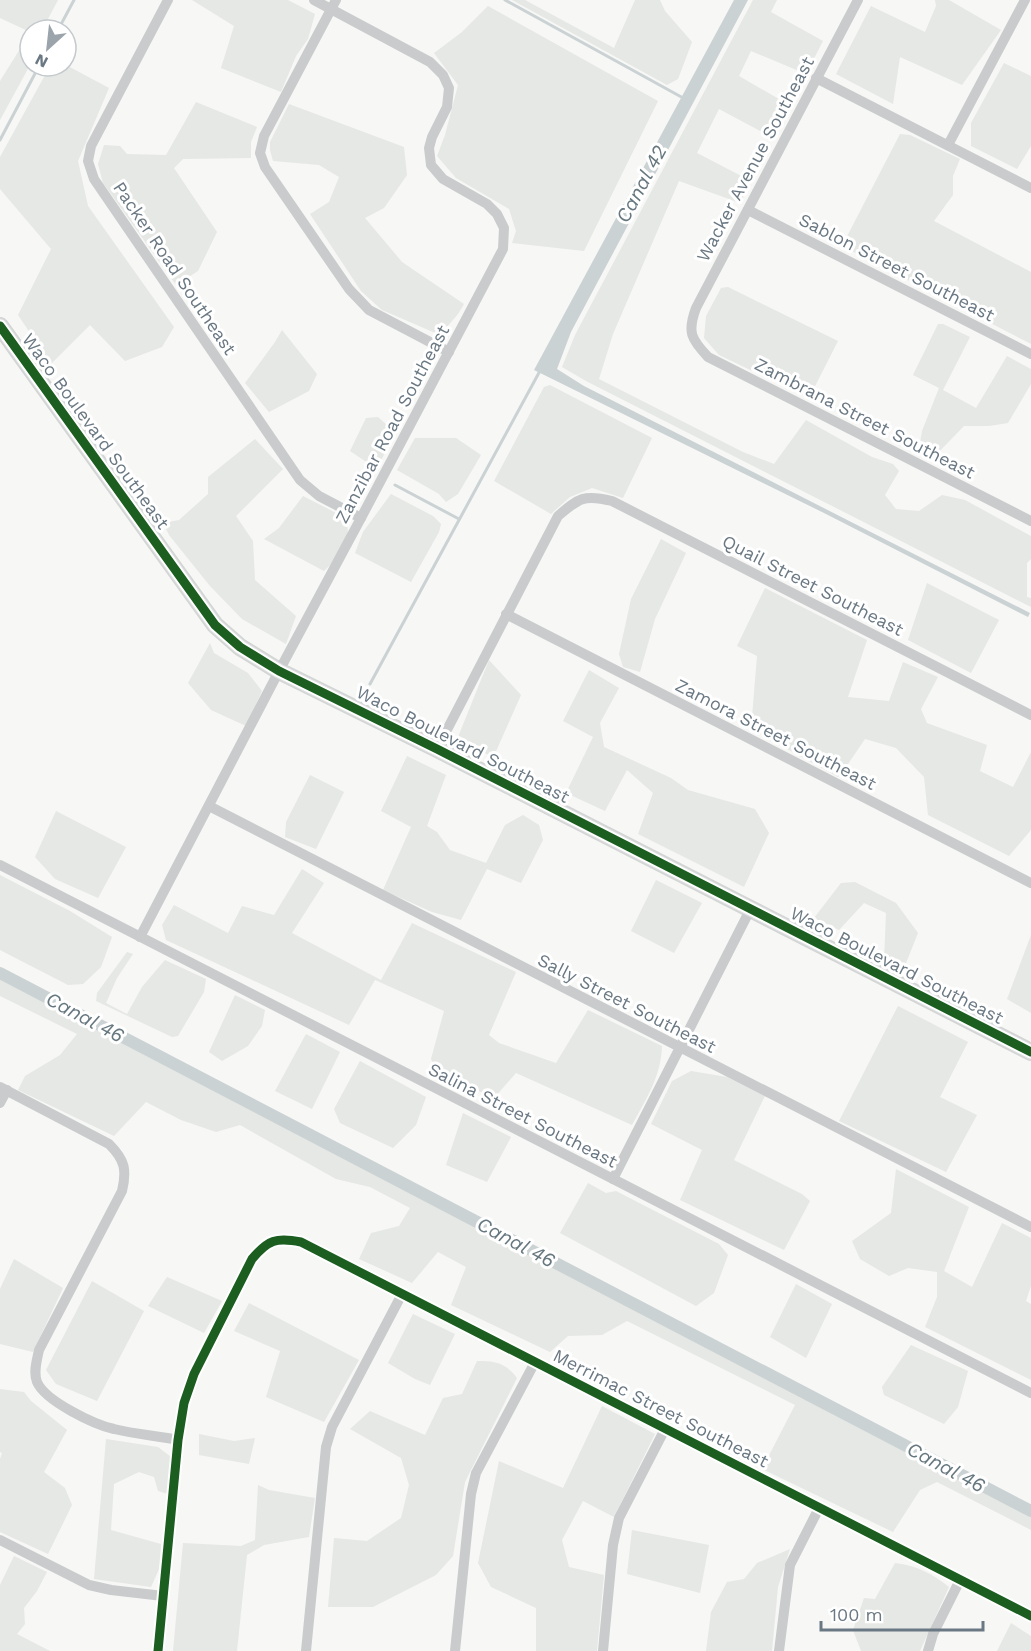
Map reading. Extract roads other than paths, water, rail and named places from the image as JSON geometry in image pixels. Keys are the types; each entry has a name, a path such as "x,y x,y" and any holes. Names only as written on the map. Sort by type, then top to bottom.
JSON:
{"street":[{"name":"Packer Road Southeast","path":"168,0 91,146 88,161 94,179 300,480 319,496 361,518"},
{"name":"Zanzibar Road Southeast","path":"140,937 503,249 504,228 498,214 487,204 443,180 431,165 429,148 447,106 449,88 443,75 429,62 333,4 314,0"},
{"name":"Wacker Avenue Southeast","path":"693,336 691,323 696,308 858,0"},
{"path":"948,146 1025,0"},
{"path":"333,4 264,136 260,153 265,167 349,289 369,309 449,352"},
{"path":"816,78 1031,188"},
{"name":"Sablon Street Southeast","path":"748,210 1031,354"},
{"name":"Waco Boulevard Southeast","path":"0,326 215,625 240,647 279,671 751,908 1031,1052"},
{"name":"Zambrana Street Southeast","path":"693,336 708,357 1031,521"},
{"name":"Quail Street Southeast","path":"506,614 558,516 576,500 594,497 612,501 1031,715"},
{"path":"437,749 506,614"},
{"name":"Zamora Street Southeast","path":"506,614 1031,883"},
{"name":"Sally Street Southeast","path":"209,806 1031,1227"},
{"name":"Salina Street Southeast","path":"0,865 1031,1393"},
{"path":"613,1179 751,908"},
{"path":"0,1104 3,1089 109,1144 118,1153 124,1165 125,1178 122,1191 39,1350 35,1367 37,1381 43,1391 59,1404 81,1416 112,1429 178,1440 158,1651"},
{"name":"Merrimac Street Southeast","path":"178,1440 184,1403 194,1374 252,1259 264,1246 273,1241 284,1239 301,1242 1031,1616"},
{"path":"306,1651 326,1448 332,1427 402,1294"},
{"path":"455,1651 471,1494 476,1473 535,1362"},
{"path":"603,1651 613,1545 619,1518 665,1429"},
{"path":"779,1651 790,1565 819,1508"},
{"path":"0,1540 89,1585 163,1596"},
{"path":"928,1651 933,1634 960,1580"}],"water":[{"name":"Canal 42","path":"734,0 748,0 571,332 557,369 584,386 1030,613 1028,617 534,370"}],"waterway":[{"path":"64,18 74,0"},
{"path":"505,0 685,99"},
{"path":"0,140 33,78"},
{"path":"370,684 541,369"},
{"path":"395,485 459,519"},
{"name":"Canal 46","path":"0,973 1031,1511"}]}
